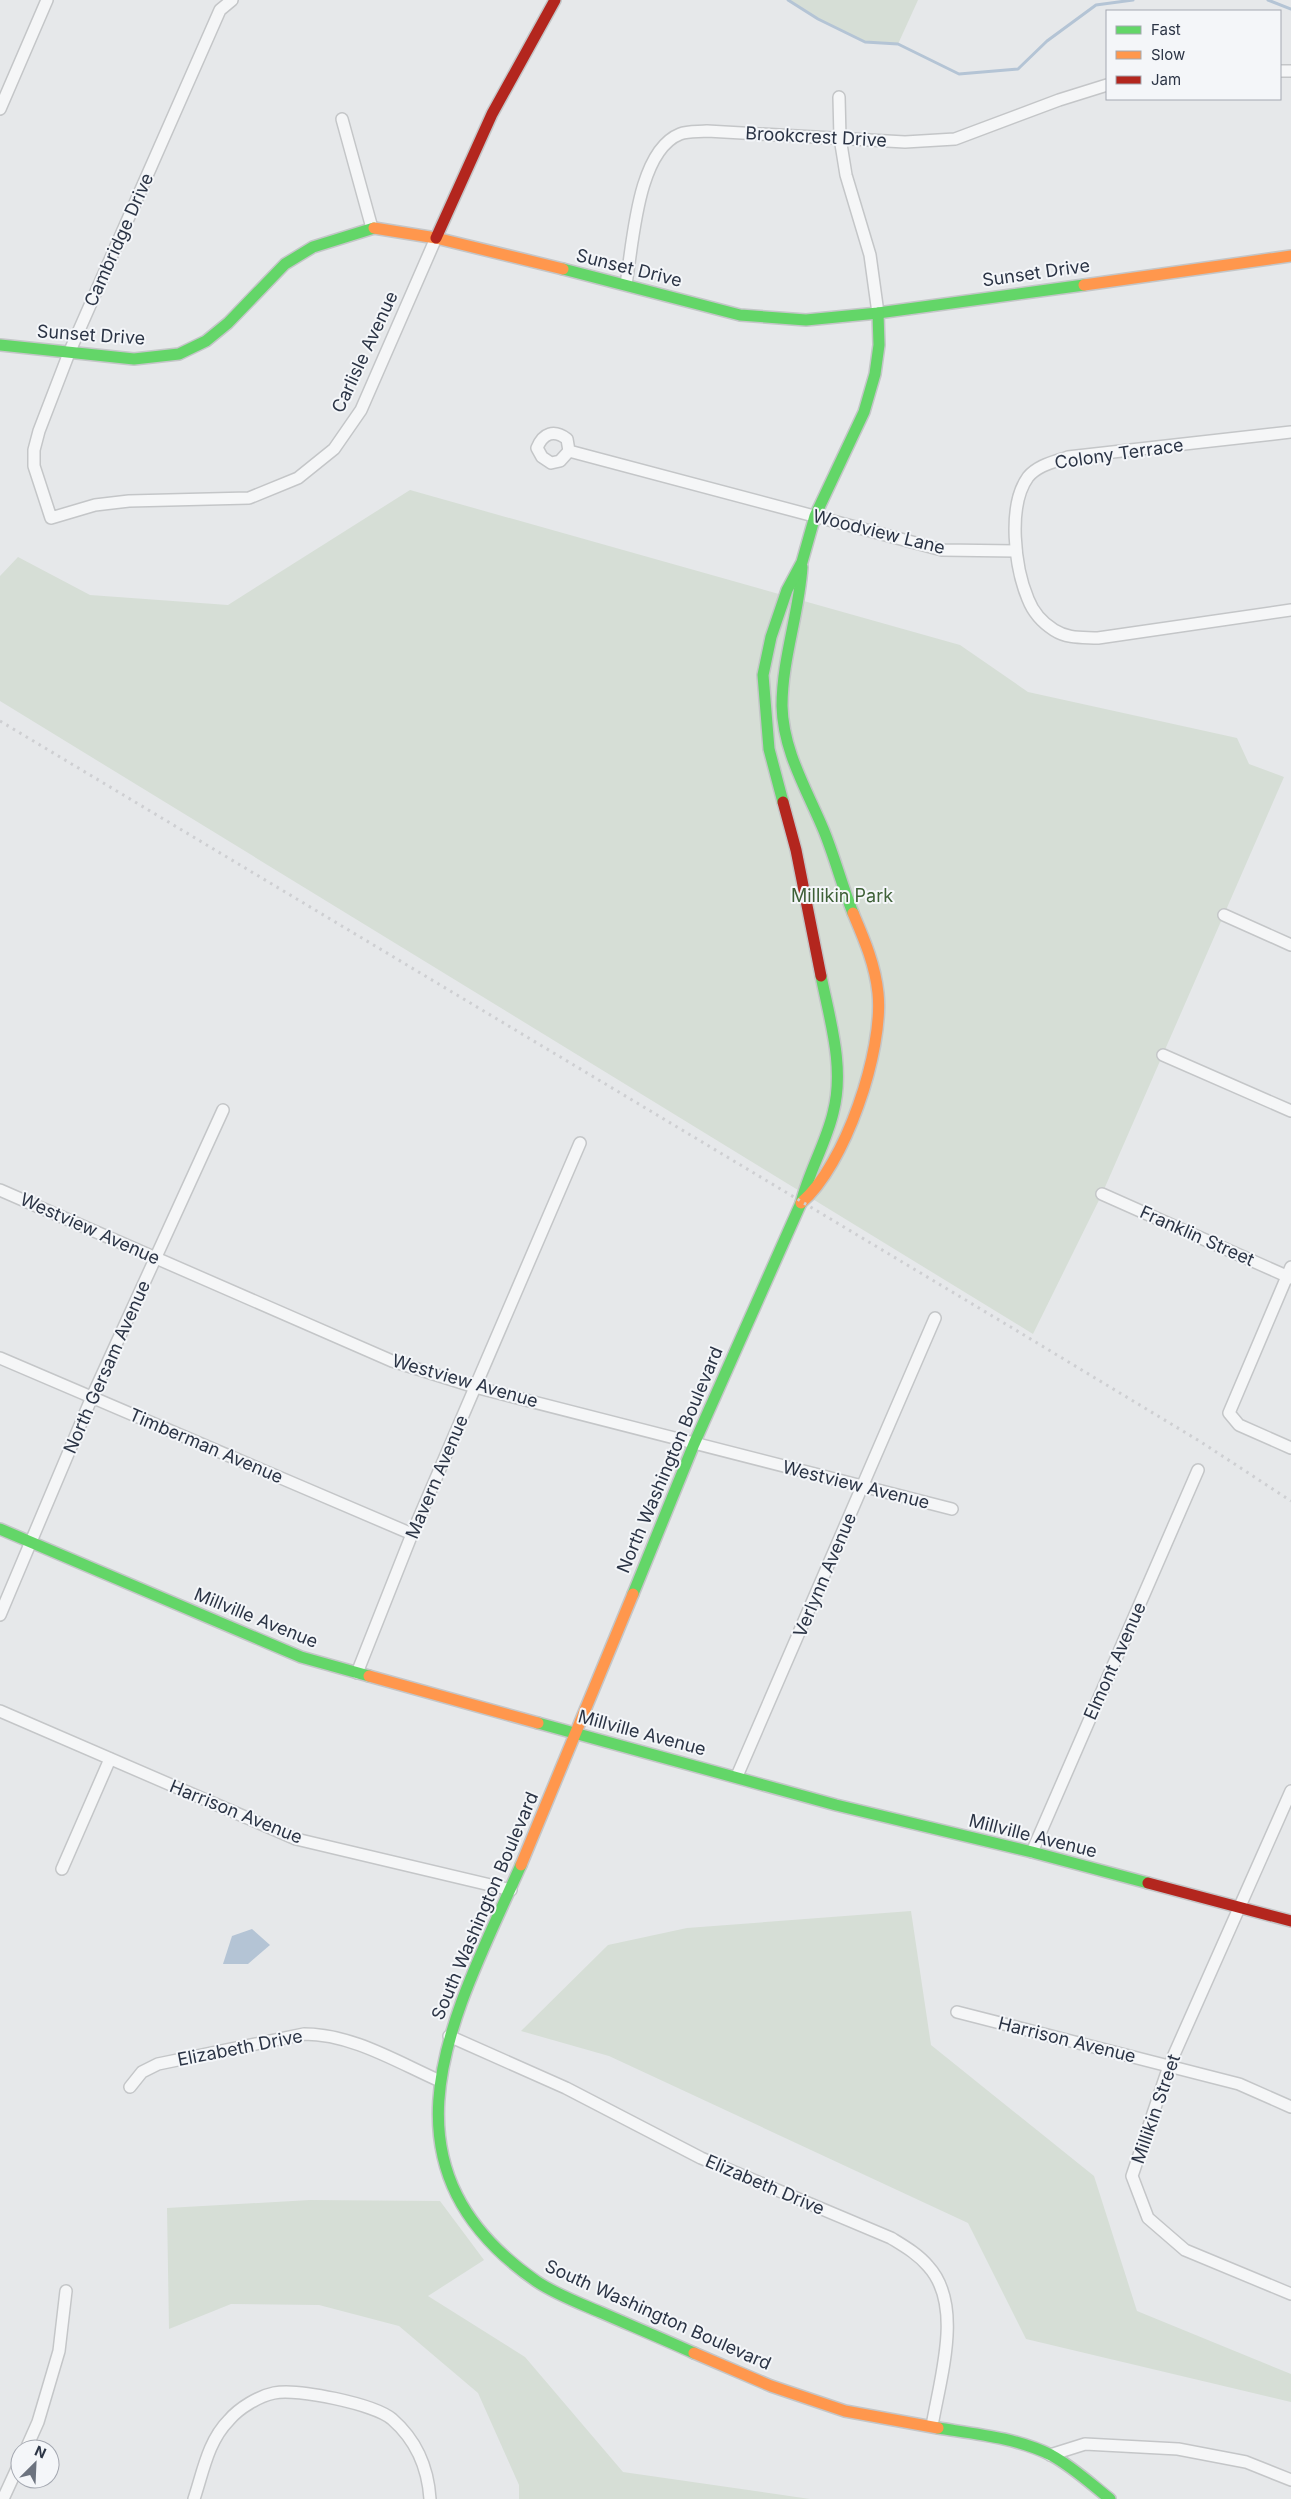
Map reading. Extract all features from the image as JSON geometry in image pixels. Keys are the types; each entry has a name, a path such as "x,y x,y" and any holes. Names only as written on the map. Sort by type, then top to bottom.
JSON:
{"street":[{"path":"0,109 47,0"},
{"name":"Cambridge Drive","path":"51,518 34,466 34,450 39,431 70,353 220,10 232,0"},
{"name":"Carlisle Avenue","path":"51,518 94,505 129,501 249,498 298,478 334,449 361,410 492,114 555,0"},
{"name":"Brookcrest Drive","path":"626,284 642,186 649,167 663,147 680,134 707,131 905,142 955,139 1059,100 1106,85"},
{"name":"North Washington Boulevard","path":"575,1733 694,1444 801,1203 807,1178 833,1116 837,1096 837,1054 798,860 769,749 763,675 771,636 787,590 802,562 815,516 864,412 875,374 879,346 878,313 870,256 846,175 840,138 839,97"},
{"path":"342,119 372,228"},
{"name":"Sunset Drive","path":"0,345 134,359 179,354 206,341 228,323 284,264 313,247 372,228 436,238 626,284 740,315 806,320 878,313 1291,256"},
{"name":"Colony Terrace","path":"1016,551 1015,516 1020,492 1028,477 1040,467 1068,457 1291,432"},
{"name":"Woodview Lane","path":"569,451 942,550 1016,551"},
{"path":"1016,551 1028,599 1037,616 1054,630 1068,637 1098,638 1291,610"},
{"name":"North Washington Boulevard","path":"801,1203 818,1188 848,1127 864,1090 876,1047 879,1026 878,994 870,954 848,900 824,832 794,760 785,730 782,680 785,660 802,594 802,562"},
{"path":"1224,915 1291,945"},
{"path":"1163,1055 1291,1111"},
{"name":"North Gersam Avenue","path":"0,1615 92,1397 223,1110"},
{"name":"Mavern Avenue","path":"357,1673 412,1534 580,1144"},
{"name":"Westview Avenue","path":"0,1190 392,1361 475,1387 863,1488 952,1509"},
{"name":"Franklin Street","path":"1102,1194 1290,1274"},
{"path":"1290,1274 1229,1412 1239,1425 1291,1448"},
{"name":"Verlynn Avenue","path":"738,1776 935,1318"},
{"name":"Timberman Avenue","path":"0,1358 412,1534"},
{"name":"Elmont Avenue","path":"1032,1852 1198,1470"},
{"name":"Millville Avenue","path":"0,1529 301,1657 738,1776 836,1805 1032,1852 1291,1921"},
{"name":"Harrison Avenue","path":"0,1711 296,1839 511,1890"},
{"name":"South Washington Boulevard","path":"575,1733 542,1818 463,1996 449,2036 440,2081 440,2148 451,2186 479,2229 505,2257 537,2282 576,2302 771,2386 845,2411 1008,2440 1050,2455 1074,2470 1110,2499"},
{"path":"62,1869 110,1759"},
{"name":"Millikin Street","path":"1291,1792 1169,2066 1132,2176 1148,2218 1186,2250 1291,2294"},
{"name":"Harrison Avenue","path":"957,2012 1239,2084 1291,2107"},
{"name":"Elizabeth Drive","path":"130,2087 142,2072 158,2064 304,2034 323,2034 344,2039 440,2081"},
{"name":"Elizabeth Drive","path":"449,2036 566,2088 701,2158 891,2238 913,2252 929,2266 941,2284 948,2308 948,2331 932,2426"},
{"path":"30,2439 38,2422 60,2351 66,2291"},
{"path":"194,2499 213,2440 229,2419 247,2405 273,2393 290,2391 370,2407 391,2418 404,2431 422,2459 430,2499"},
{"path":"1050,2455 1085,2444 1178,2449 1246,2462 1291,2480"},
{"path":"3,2499 10,2484"}],"green space":[{"path":"788,0 918,0 898,44 865,42 818,19"},
{"name":"Millikin Park","path":"410,490 960,645 1028,692 1237,738 1249,764 1284,777 1102,1194 1033,1334 0,701 0,576 18,557 90,595 228,605"},
{"path":"911,1911 931,2045 1094,2176 1137,2311 1291,2374 1291,2402 1026,2339 968,2223 609,2056 521,2031 608,1945 687,1928"},
{"path":"310,2200 440,2201 484,2260 428,2296 525,2357 623,2472 810,2499 519,2499 519,2485 478,2393 399,2326 319,2305 231,2304 169,2329 167,2208"}],"water":[{"path":"252,1929 270,1945 248,1964 223,1964 232,1936"}],"waterway":[{"path":"788,0 818,19 865,42 898,44 959,74 1018,69 1047,41 1096,5 1133,0"},
{"path":"1268,0 1291,9"}],"railway":[{"path":"0,721 1014,1329 1201,1442 1291,1501"}],"traffic: fast":[{"path":"0,345 134,359 179,354 206,341 228,323 285,264 313,247 374,228"},
{"path":"563,269 740,315 806,320 878,313 1084,285"},
{"path":"783,802 769,749 763,675 771,637 787,590 802,562 815,516 864,412 875,374 879,345 878,313"},
{"path":"802,567 798,602 785,671 782,706 783,723 791,755 832,851 853,913"},
{"path":"633,1594 694,1444 801,1203 830,1124 836,1096 837,1062 821,976"},
{"path":"0,1529 301,1657 369,1676"},
{"path":"538,1723 836,1805 1032,1852 1148,1883"},
{"path":"521,1865 472,1976 452,2031 440,2084 440,2137 453,2187 484,2235 536,2281 567,2298 694,2353"},
{"path":"938,2428 996,2437 1038,2449 1067,2465 1110,2499"}],"traffic: slow":[{"path":"374,228 436,238 563,269"},
{"path":"1084,285 1291,256"},
{"path":"801,1203 817,1186 832,1163 846,1135 868,1075 875,1045 878,1017 877,982 853,913"},
{"path":"521,1865 633,1594"},
{"path":"369,1676 538,1723"},
{"path":"694,2353 771,2386 845,2411 938,2428"}],"traffic: jam":[{"path":"436,238 492,114 555,0"},
{"path":"783,802 796,850 821,976"},
{"path":"1148,1883 1291,1921"}]}
